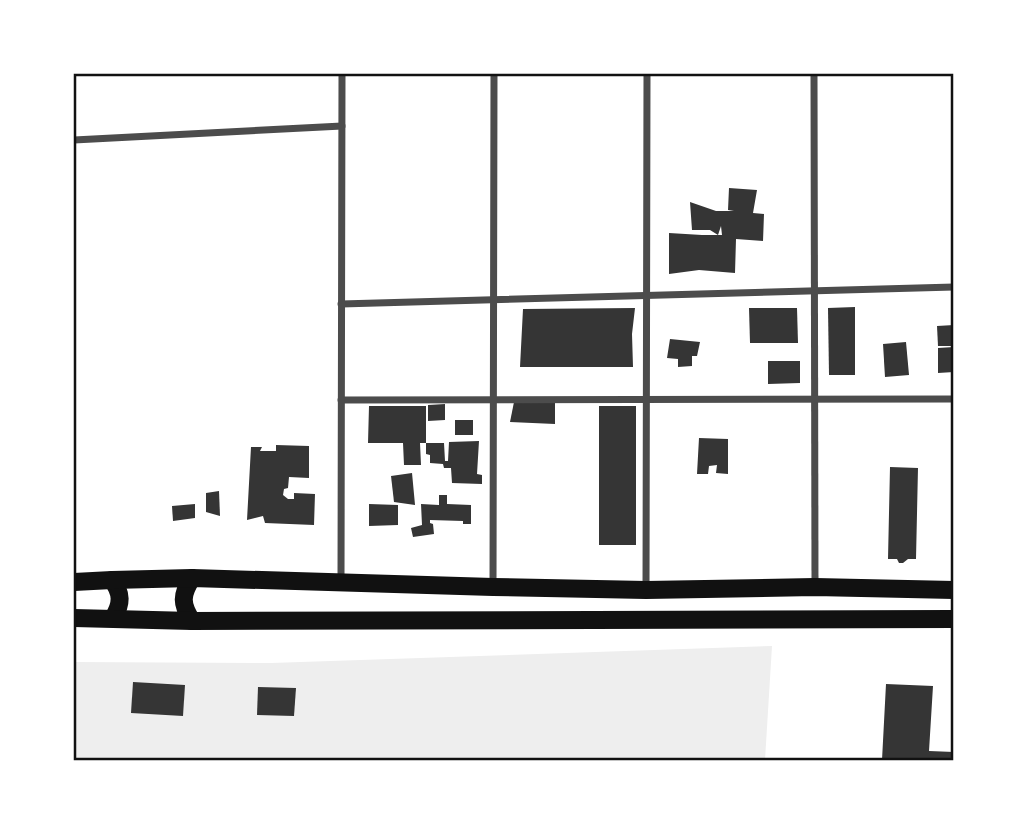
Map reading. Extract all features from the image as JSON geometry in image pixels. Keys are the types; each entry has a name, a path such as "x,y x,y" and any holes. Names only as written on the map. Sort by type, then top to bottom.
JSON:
{"highway":[{"path":"74,582 192,578 646,590 815,587 954,590"},
{"path":"192,578 183,600 192,621"},
{"path":"112,580 121,599 113,618"},
{"path":"74,618 192,621 954,619"}],"street":[{"path":"341,583 342,74"},
{"path":"494,74 494,587"},
{"path":"646,590 647,74"},
{"path":"814,74 815,587"},
{"path":"74,140 342,126"},
{"path":"341,304 954,287"},
{"path":"341,400 954,399"}],"shaded area":[{"path":"772,646 765,760 74,760 74,662 271,663"}],"building":[{"path":"729,188 757,190 753,213 764,214 763,241 736,239 735,273 699,270 669,274 669,233 718,235 710,230 692,230 690,202 716,211 734,211 728,210"},
{"path":"855,307 855,375 829,375 828,308"},
{"path":"635,308 632,334 633,367 520,367 523,309"},
{"path":"749,308 797,308 798,343 750,343"},
{"path":"954,325 954,346 938,346 937,326"},
{"path":"670,339 700,342 697,356 692,356 692,366 678,367 678,359 667,358"},
{"path":"906,342 909,375 885,377 883,344"},
{"path":"954,347 954,372 938,373 938,348"},
{"path":"768,361 800,361 800,383 768,384"},
{"path":"514,402 555,402 555,424 510,422"},
{"path":"445,404 445,420 428,421 428,405"},
{"path":"369,406 426,406 426,443 420,443 421,465 404,465 403,443 368,443"},
{"path":"599,406 636,406 636,545 599,545"},
{"path":"455,420 473,420 473,435 455,435"},
{"path":"699,438 728,439 728,474 716,473 717,465 709,466 708,474 697,474"},
{"path":"479,441 477,474 482,475 482,484 452,483 451,468 430,463 430,455 426,454 426,443 444,443 445,461 448,461 449,442"},
{"path":"276,445 309,446 309,478 289,477 288,488 284,489 283,495 294,499 294,493 315,494 314,525 265,523 263,516 247,520 251,447 262,447 260,451 276,451"},
{"path":"890,467 918,468 916,559 908,559 903,563 899,563 897,559 888,559"},
{"path":"412,473 415,505 394,502 391,476"},
{"path":"219,491 220,516 206,512 206,493"},
{"path":"439,495 447,495 447,504 471,505 471,524 463,524 463,521 430,520 434,534 413,537 411,528 422,525 421,504 439,505"},
{"path":"195,504 195,518 173,521 172,506"},
{"path":"369,504 398,505 398,525 369,526"},
{"path":"133,682 185,685 183,716 131,713"},
{"path":"886,684 933,686 929,751 954,752 954,760 882,760"},
{"path":"258,687 296,688 294,716 257,715"}]}
